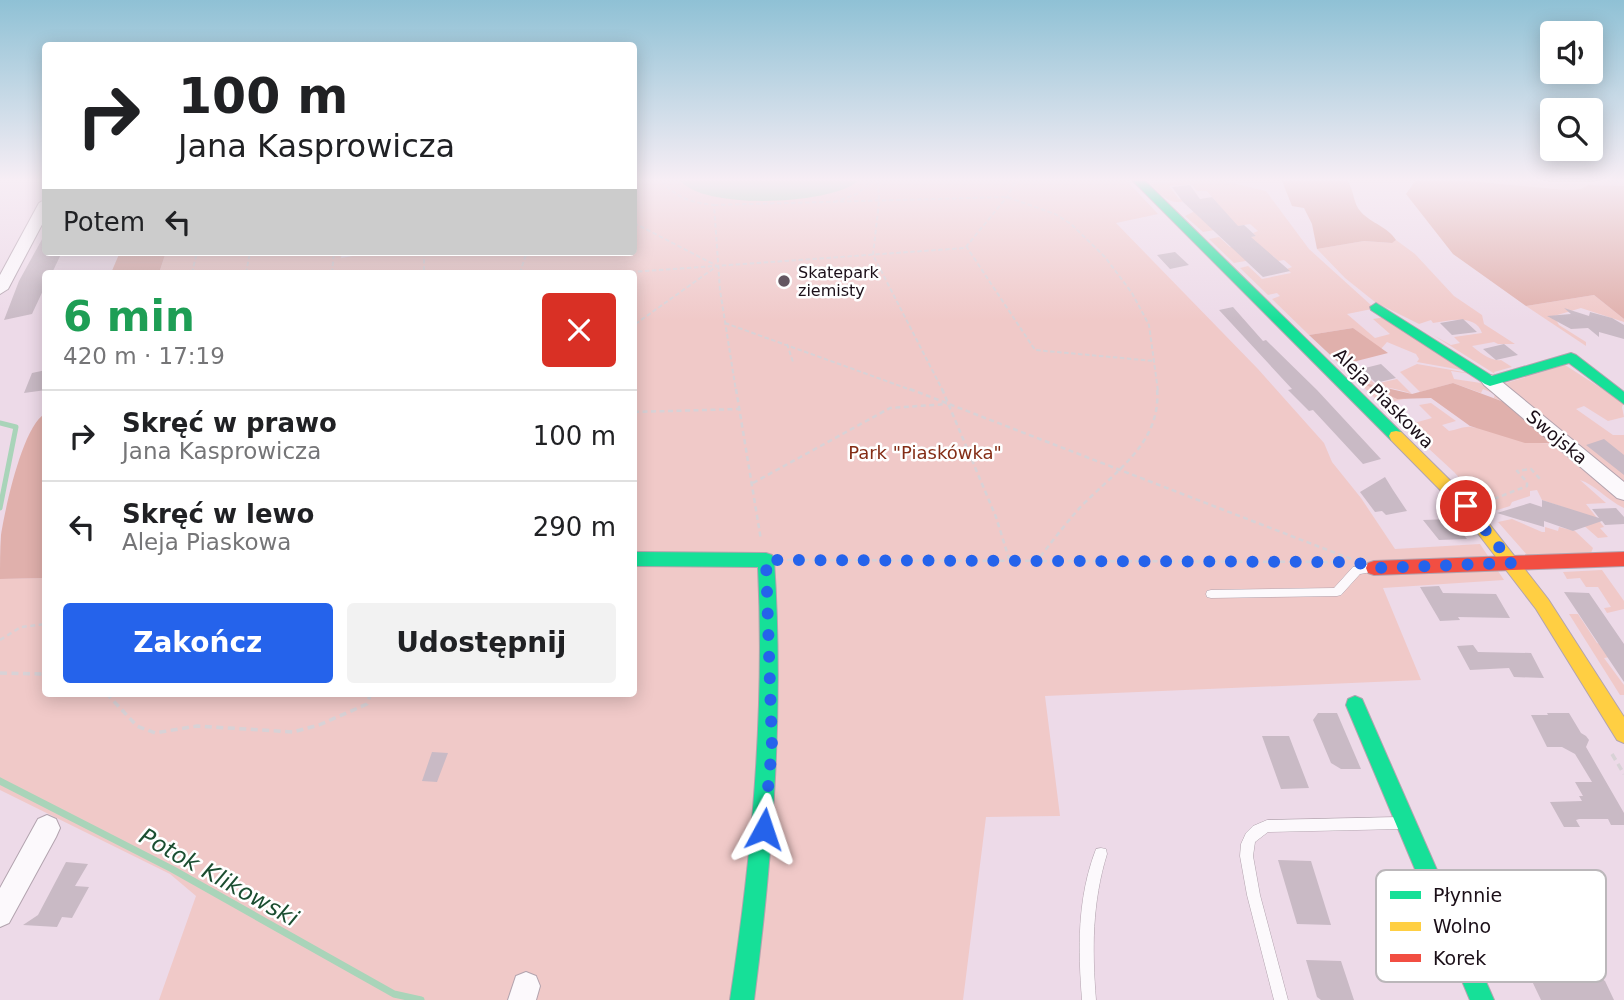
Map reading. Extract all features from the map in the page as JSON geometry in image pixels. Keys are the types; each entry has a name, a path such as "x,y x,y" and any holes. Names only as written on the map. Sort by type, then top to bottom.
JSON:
{"street":[{"path":"0,289 33,228"},
{"name":"Aleja Piaskowa","path":"1186,228 1439,479 1512,563 1542,604 1624,734"},
{"name":"Swojska","path":"1376,307 1490,381 1624,493"},
{"path":"1490,381 1571,358 1624,399"},
{"path":"1369,566 1624,558"},
{"path":"637,559 766,560 772,747 757,910 742,1000"},
{"path":"1355,705 1425,870"},
{"path":"0,914 47,828"},
{"path":"1474,982 1482,1000"}],"lane":[{"path":"1211,594 1337,592 1357,570 1369,566"},
{"path":"1281,1000 1251,881 1247,845 1254,832 1267,826 1405,823"},
{"path":"1089,1000 1085,948 1086,913 1101,854"}],"path":[{"path":"643,228 717,266"},
{"path":"715,228 725,323 758,525"},
{"path":"876,228 873,255 950,404 996,517 1010,562"},
{"path":"637,272 967,246 982,228"},
{"path":"1035,563 1077,511 1140,450 1155,419 1158,393 1149,325 1132,293 1105,257 1075,228"},
{"path":"967,246 1035,351 1154,361"},
{"path":"637,323 717,266"},
{"path":"725,323 818,354 1369,566"},
{"path":"787,344 793,362"},
{"path":"751,484 890,408 950,404"},
{"path":"637,412 739,409"},
{"path":"1479,504 1527,486 1527,482 1517,471 1531,469 1540,479"},
{"path":"766,560 1369,566"},
{"path":"0,640 21,626 42,624"},
{"path":"0,673 42,674"},
{"path":"110,697 133,723 149,732 194,726 295,732 341,714 354,712 367,704 370,697"},
{"path":"1610,750 1624,774"}],"green space":[{"name":"Park \"Piaskówka\"","path":"637,228 1121,228 1258,369 1324,443 1332,462 1361,498 1395,549 1480,544 1504,580 1383,588 1421,680 1045,696 1060,816 986,817 963,1000 159,1000 196,896 170,874 0,790 0,579 42,578 42,697 637,697 637,270 160,270 165,256 637,256"},
{"path":"1198,228 1228,228 1203,232"},
{"path":"1254,228 1293,228 1309,249 1372,306 1372,309 1347,314 1375,338 1390,334 1373,319 1385,317 1467,371 1417,362 1419,359 1416,354 1387,342 1381,349 1353,328 1309,335 1272,299 1280,296 1277,293 1268,295 1240,268 1248,266 1262,279 1291,273 1287,269 1292,267 1273,256 1234,263 1209,239 1219,237 1230,247 1245,244 1241,239 1256,236 1253,233 1258,231"},
{"path":"1396,240 1415,254 1454,296 1482,315 1484,324 1515,344 1494,342 1472,346 1486,356 1501,360 1512,367 1494,372 1495,374 1433,335 1451,345 1460,343 1454,337 1482,333 1474,323 1462,320 1433,323 1431,320 1419,324 1375,302 1345,278 1317,249 1364,241 1391,243"},
{"path":"1594,295 1624,319 1624,322 1581,308 1554,316 1559,325 1586,342 1586,346 1526,306"},
{"path":"1417,364 1469,373 1471,374 1451,371 1454,379 1481,383 1512,405 1494,398 1495,394 1483,389 1481,393 1453,383 1420,392 1400,372"},
{"path":"1565,365 1624,403 1624,417 1608,421 1584,406 1576,409 1613,435 1624,435 1624,485 1503,384"},
{"path":"1359,369 1375,384 1397,379 1412,394 1360,380 1397,399 1413,397 1381,404 1348,372"},
{"path":"1431,403 1456,421 1442,425 1449,431 1471,427 1530,442 1550,443 1553,440 1624,499 1624,508 1580,480 1606,503 1586,504 1604,527 1600,528 1608,537 1598,538 1563,507 1542,500 1537,490 1530,491 1530,496 1512,502 1510,506 1491,512 1454,472 1388,411 1399,409 1414,423 1432,418 1419,405"},
{"path":"1512,519 1542,532 1545,532 1545,527 1558,531 1559,527 1575,531 1593,548 1591,553 1527,555 1498,522"},
{"path":"1602,570 1624,601 1624,609 1607,613 1604,608 1611,607 1598,587 1586,587 1580,578 1567,579 1563,572"},
{"path":"1569,614 1578,614 1610,657 1604,658 1624,685 1624,695 1620,695"}],"shaded area":[{"path":"1313,228 1383,228 1396,240 1392,243 1364,241 1317,249"},
{"path":"1432,228 1624,228 1624,319 1594,295 1526,306 1453,254"},
{"path":"118,256 165,256 160,270 112,270"},
{"path":"1353,328 1388,353 1341,365 1309,335"},
{"path":"1357,381 1412,394 1453,383 1512,405 1553,440 1550,443 1525,443 1470,426 1431,398 1397,399"},
{"path":"42,417 42,578 0,579 1,535 11,488 22,450"}],"building":[{"path":"1210,228 1247,228 1256,236 1251,237 1290,271 1263,277"},
{"path":"42,239 42,256 60,256 53,270 42,270 42,293 32,314 4,320 19,281"},
{"path":"1175,252 1189,265 1170,269 1157,255"},
{"path":"1233,307 1263,341 1266,340 1317,390 1381,459 1363,464 1313,410 1309,411 1288,390 1292,389 1219,310"},
{"path":"1564,308 1589,316 1590,312 1612,318 1624,325 1624,339 1599,332 1599,337 1588,328 1571,329 1547,316 1571,314"},
{"path":"1463,319 1477,332 1452,335 1440,323"},
{"path":"1504,344 1518,355 1496,360 1483,349"},
{"path":"1381,364 1396,378 1376,383 1361,369"},
{"path":"42,371 42,391 24,393 32,373"},
{"path":"1604,439 1624,455 1624,475 1586,445"},
{"path":"1385,477 1407,511 1386,515 1382,511 1375,512 1360,492"},
{"path":"1542,500 1599,518 1592,509 1616,508 1624,517 1624,524 1605,525 1602,521 1573,531 1544,521 1544,527 1497,513 1530,503 1542,507"},
{"path":"1451,519 1467,539 1439,540 1423,520"},
{"path":"1439,586 1443,593 1496,594 1510,618 1458,617 1460,620 1440,621 1420,587"},
{"path":"1564,592 1589,593 1624,644 1624,682"},
{"path":"1473,645 1478,652 1531,653 1544,678 1514,677 1509,668 1470,670 1457,646"},
{"path":"1318,713 1337,713 1361,769 1341,769 1331,763 1313,720"},
{"path":"1547,713 1569,713 1581,733 1589,740 1586,747 1624,813 1624,825 1611,825 1608,819 1579,819 1576,820 1580,827 1564,827 1550,802 1582,801 1579,796 1583,796 1575,782 1592,782 1575,754 1562,747 1547,747 1531,715 1548,715"},
{"path":"1262,736 1289,736 1309,788 1281,789"},
{"path":"432,752 448,753 437,782 422,781"},
{"path":"1278,860 1311,861 1331,925 1297,924"},
{"path":"66,862 88,864 75,886 89,887 72,918 62,917 57,927 23,925 38,915"},
{"path":"1306,960 1341,961 1354,1000 1321,1000 1317,997"},
{"path":"1532,982 1605,982 1614,1000 1541,1000"}],"waterway":[{"name":"Potok Klikowski","path":"0,423 16,427 0,508"},
{"name":"Potok Klikowski","path":"0,781 172,869 394,994 421,1000"}],"traffic: fast":[{"path":"1186,228 1396,436"},
{"path":"1376,307 1490,381 1571,358 1624,399"},
{"path":"637,559 766,560 769,725 757,890 742,1000"},
{"path":"1355,705 1426,870"},
{"path":"1474,982 1482,1000"}],"traffic: slow":[{"path":"1396,436 1466,506 1542,604 1624,734"}],"traffic: jam":[{"path":"1374,568 1624,559"}],"place":[{"name":"Skatepark ziemisty","path":"784,281"}],"route":[{"path":"764,829 772,747 766,560 1313,564 1348,562 1374,568 1512,563 1466,506"}]}
